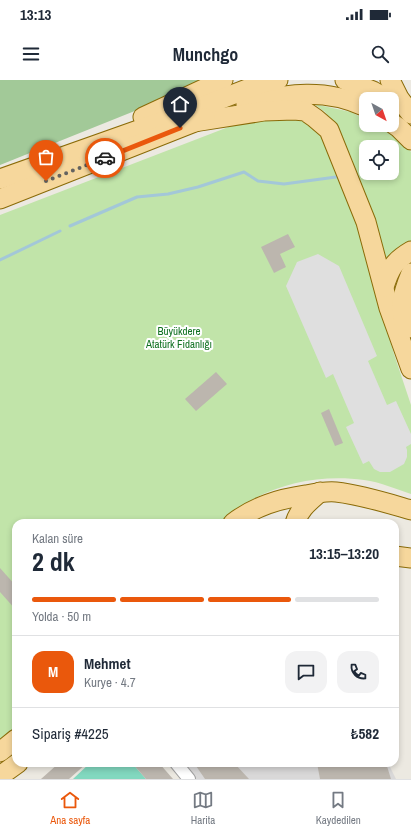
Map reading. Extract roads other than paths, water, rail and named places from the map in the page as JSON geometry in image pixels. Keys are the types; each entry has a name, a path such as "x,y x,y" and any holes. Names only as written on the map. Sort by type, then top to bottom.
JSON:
{"main road":[{"path":"26,169 223,80"},
{"path":"0,179 175,117 265,82 278,80"},
{"path":"345,80 375,92"},
{"path":"390,80 399,98 411,114"},
{"path":"0,202 8,196 194,122 267,98 308,94 336,96 359,104"},
{"path":"399,106 411,114"},
{"path":"194,122 264,111 294,110 305,111 329,130 366,222 389,308 411,370"},
{"path":"399,128 411,140"},
{"path":"384,287 389,272 398,258 411,250"},
{"path":"411,273 403,293 402,304 403,319 411,346"},
{"path":"296,519 304,506 320,492"},
{"path":"238,519 242,515 281,499 320,492 350,494 411,510"},
{"path":"389,504 411,504"},
{"path":"399,556 411,558"},
{"path":"0,752 12,742"},
{"path":"0,776 12,767"}],"street":[{"path":"180,767 190,779"}],"waterway":[{"path":"70,226 137,197 168,194 198,187 244,172 258,181 284,184 336,177"},
{"path":"0,260 60,231"}],"park label":[{"name":"Büyükdere Atatürk Fidanlığı","path":"179,337"}]}
